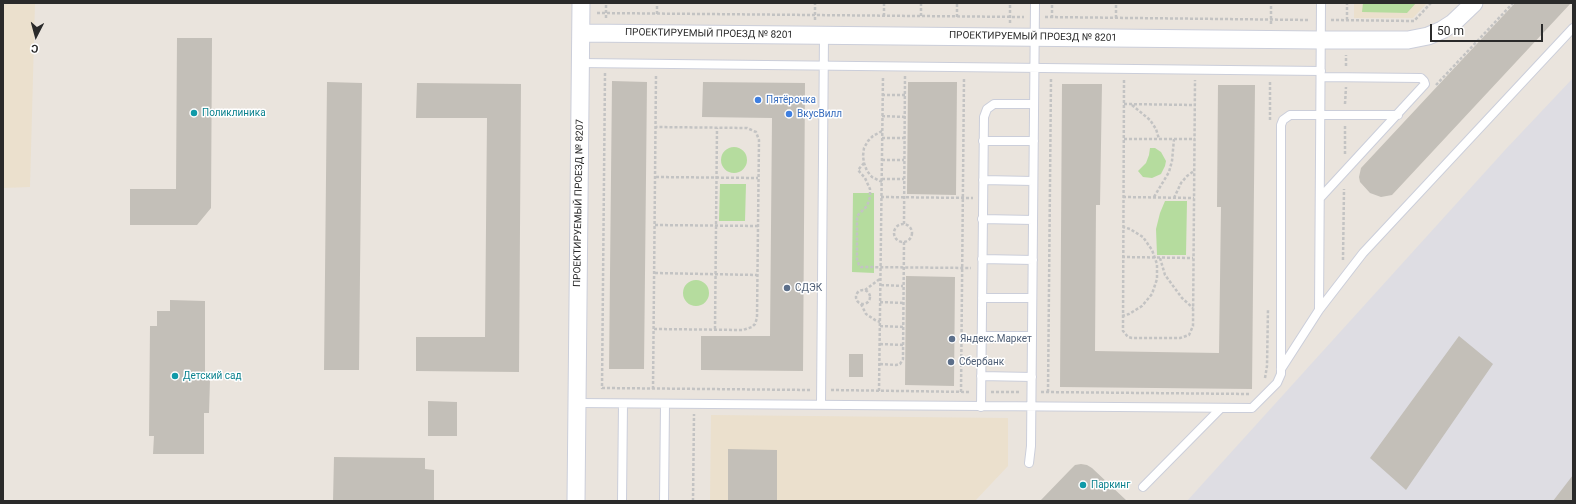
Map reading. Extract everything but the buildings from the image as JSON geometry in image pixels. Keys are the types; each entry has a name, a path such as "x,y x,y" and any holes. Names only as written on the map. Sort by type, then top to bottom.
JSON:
{"street":[{"name":"ПРОЕКТИРУЕМЫЙ ПРОЕЗД № 8201","path":"581,33 1408,40 1428,36 1442,30 1453,23 1474,3"},
{"name":"ПРОЕКТИРУЕМЫЙ ПРОЕЗД № 8207","path":"576,501 581,8"}],"lane":[{"path":"1029,463 1031,456 1035,3"},
{"path":"1319,310 1321,3"},
{"path":"1281,370 1319,310 1363,253 1573,28"},
{"path":"821,405 824,35"},
{"path":"580,63 1270,70 1346,77 1421,78 1424,81 1423,88 1320,198"},
{"path":"981,407 984,116 990,106 1001,103 1034,104"},
{"path":"577,403 1220,409 1254,408 1278,383 1281,370 1281,125 1283,120 1290,115 1398,115"},
{"path":"983,141 1034,142"},
{"path":"983,180 1033,181"},
{"path":"982,219 1033,220"},
{"path":"982,264 1033,260"},
{"path":"982,298 1032,298"},
{"path":"981,336 1032,336"},
{"path":"981,376 1032,377"},
{"path":"622,501 623,404"},
{"path":"664,501 665,404"},
{"path":"1143,487 1220,409"}],"path":[{"path":"606,3 606,33"},
{"path":"657,3 657,14"},
{"path":"884,3 884,16"},
{"path":"921,3 921,16"},
{"path":"957,16 958,3"},
{"path":"1116,3 1116,18"},
{"path":"1271,3 1271,40"},
{"path":"1342,279 1347,3"},
{"path":"581,8 606,13 657,14 1414,21 1431,3"},
{"path":"605,63 602,388 1253,394"},
{"path":"880,406 883,66"},
{"path":"904,224 905,66"},
{"path":"961,406 964,67"},
{"path":"1048,392 1051,68"},
{"path":"1124,69 1122,331 1128,337 1180,338 1189,335 1192,331 1195,69"},
{"path":"1270,70 1270,126"},
{"path":"653,404 656,82"},
{"path":"882,94 905,95"},
{"path":"1124,104 1195,105"},
{"path":"1132,104 1143,112 1150,120 1156,128 1159,139"},
{"path":"882,116 905,117"},
{"path":"654,329 748,329 756,324 759,140 756,132 747,128 656,127"},
{"path":"715,329 717,128"},
{"path":"882,131 873,136 864,148 864,164 867,171 872,177 882,181 904,179"},
{"path":"882,138 905,138"},
{"path":"1124,139 1195,139"},
{"path":"1154,198 1169,172 1172,161 1174,139"},
{"path":"882,160 904,160"},
{"path":"864,164 858,170 865,178 870,189 870,197 867,206 857,216 857,263 861,267 962,268 982,264"},
{"path":"1174,198 1181,183 1194,171"},
{"path":"656,178 758,178"},
{"path":"881,197 983,198"},
{"path":"1123,197 1194,198"},
{"path":"904,224 909,226 912,230 912,236 909,240 904,242 899,241 894,233 899,225 904,224"},
{"path":"655,225 758,226"},
{"path":"1122,316 1129,314 1142,306 1152,294 1156,279 1155,258 1152,250 1143,237 1130,229 1123,227"},
{"path":"880,364 900,364 903,359 904,242"},
{"path":"1122,257 1193,258"},
{"path":"1160,258 1165,275 1182,298 1193,308"},
{"path":"655,273 757,275"},
{"path":"880,322 866,314 861,304 857,300 856,295 881,278"},
{"path":"880,286 903,286"},
{"path":"861,304 868,302 870,298 869,293 865,290"},
{"path":"880,302 903,303"},
{"path":"1264,382 1268,366 1268,302"},
{"path":"880,326 903,327"},
{"path":"880,344 903,345"},
{"path":"693,501 694,404"}],"shaded area":[{"path":"3,3 35,3 30,187 3,188"},
{"path":"1354,3 1427,3 1413,18 1354,18"},
{"path":"1573,78 1573,501 1187,501 1505,150"},
{"path":"711,415 1008,418 1008,466 975,501 710,501"}],"green space":[{"path":"1363,3 1416,3 1407,13 1362,12"},
{"path":"734,147 743,151 747,160 743,169 734,173 725,169 721,160 725,151"},
{"path":"1150,148 1155,148 1161,152 1166,161 1161,174 1152,178 1143,177 1138,171 1146,163"},
{"path":"720,184 746,184 745,221 719,221"},
{"path":"853,193 874,193 874,273 852,272"},
{"path":"1165,201 1187,201 1186,255 1157,255 1156,229"},
{"path":"696,280 705,284 709,293 705,302 696,306 687,302 683,293 687,284"}],"place":[{"name":"Пятёрочка","path":"758,100"},
{"name":"Поликлиника","path":"194,113"},
{"name":"ВкусВилл","path":"789,114"},
{"name":"СДЭК","path":"787,288"},
{"name":"Яндекс.Маркет","path":"952,339"},
{"name":"Сбербанк","path":"951,362"},
{"name":"Детский сад","path":"175,376"},
{"name":"Паркинг","path":"1083,485"}]}
